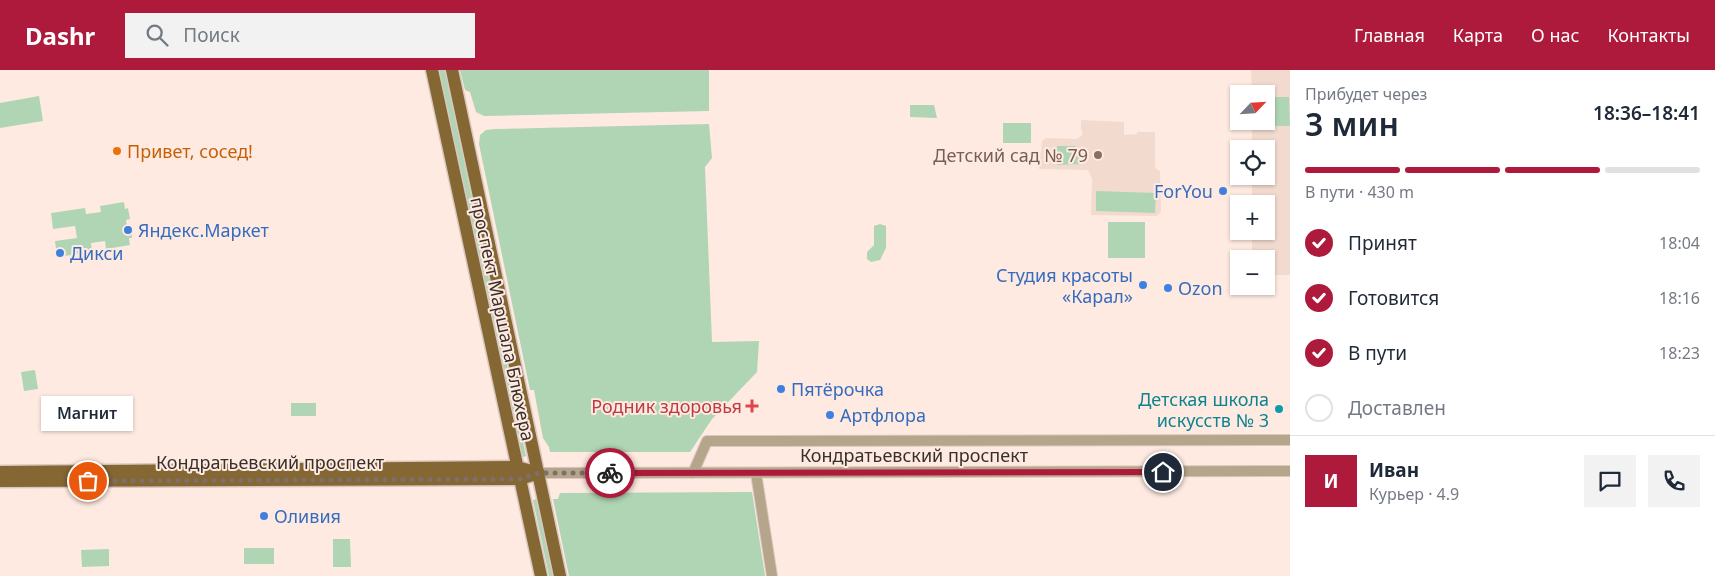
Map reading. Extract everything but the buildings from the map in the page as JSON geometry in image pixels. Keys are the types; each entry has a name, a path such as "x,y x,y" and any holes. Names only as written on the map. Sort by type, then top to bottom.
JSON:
{"main road":[{"name":"проспект Маршала Блюхера","path":"432,70 541,576"},
{"name":"проспект Маршала Блюхера","path":"452,70 560,576"},
{"name":"Кондратьевский проспект","path":"0,472 539,473"},
{"name":"Кондратьевский проспект","path":"0,481 518,473"}],"street":[{"path":"693,473 707,441 1290,440"},
{"name":"Кондратьевский проспект","path":"539,473 1290,471"},
{"path":"756,473 772,576"}],"shaded area":[{"path":"1251,70 1290,70 1290,275 1275,275 1275,250 1252,250 1252,240 1275,240 1275,195 1252,195 1252,185 1275,185 1275,140 1252,140 1252,130 1275,130 1275,85 1252,85"},
{"name":"Детский сад № 79","path":"1081,120 1124,122 1124,135 1137,134 1137,132 1155,132 1155,168 1160,171 1161,212 1157,216 1091,215 1092,179 1088,170 1039,169 1042,141 1046,138 1076,139 1080,137 1083,133"}],"green space":[{"path":"439,70 445,70 526,456 524,457 520,455"},
{"path":"460,70 709,70 709,111 484,116 476,112 470,92 465,90"},
{"path":"39,96 43,121 0,128 0,103"},
{"path":"1275,97 1289,97 1290,126 1275,126"},
{"path":"910,105 934,105 937,118 910,117"},
{"path":"1003,123 1031,123 1031,143 1003,143"},
{"path":"709,124 712,158 705,167 712,342 759,341 757,372 712,419 690,452 550,452 543,438 534,390 530,390 479,144 480,135 486,130 494,129"},
{"path":"1057,146 1075,146 1081,154 1081,164 1057,165"},
{"path":"1096,191 1156,193 1155,213 1096,211"},
{"path":"124,202 125,209 128,208 130,219 126,220 127,227 131,227 132,238 129,238 130,245 106,249 105,241 91,243 92,252 57,257 55,241 77,238 75,226 53,229 51,213 85,208 86,214 101,212 100,206"},
{"path":"1108,222 1145,222 1145,258 1108,258"},
{"path":"880,224 886,226 886,248 880,260 871,262 867,259 867,252 874,245 874,226"},
{"path":"35,370 38,389 24,391 21,372"},
{"path":"291,403 316,403 316,416 291,416"},
{"path":"752,492 765,576 569,576 553,499 558,499 560,493"},
{"path":"537,499 553,576 549,576 533,500"},
{"path":"333,539 350,539 351,567 333,567"},
{"path":"244,548 274,548 274,564 244,564"},
{"path":"109,549 109,566 82,567 81,550"}],"way so far":[{"path":"88,481 520,479 539,473 610,473"}],"place":[{"name":"Привет, сосед!","path":"117,151"},
{"name":"Детский сад № 79","path":"1098,155"},
{"name":"ForYou","path":"1223,191"},
{"name":"Яндекс.Маркет","path":"128,230"},
{"name":"Дикси","path":"60,253"},
{"name":"Студия красоты «Карал»","path":"1143,285"},
{"name":"Ozon","path":"1168,288"},
{"name":"Пятёрочка","path":"781,389"},
{"name":"Родник здоровья","path":"752,406"},
{"name":"Детская школа искусств № 3","path":"1279,409"},
{"name":"Артфлора","path":"830,415"},
{"name":"Магнит","path":"88,481"},
{"name":"Оливия","path":"264,516"}],"route":[{"path":"610,473 1163,472"}]}
